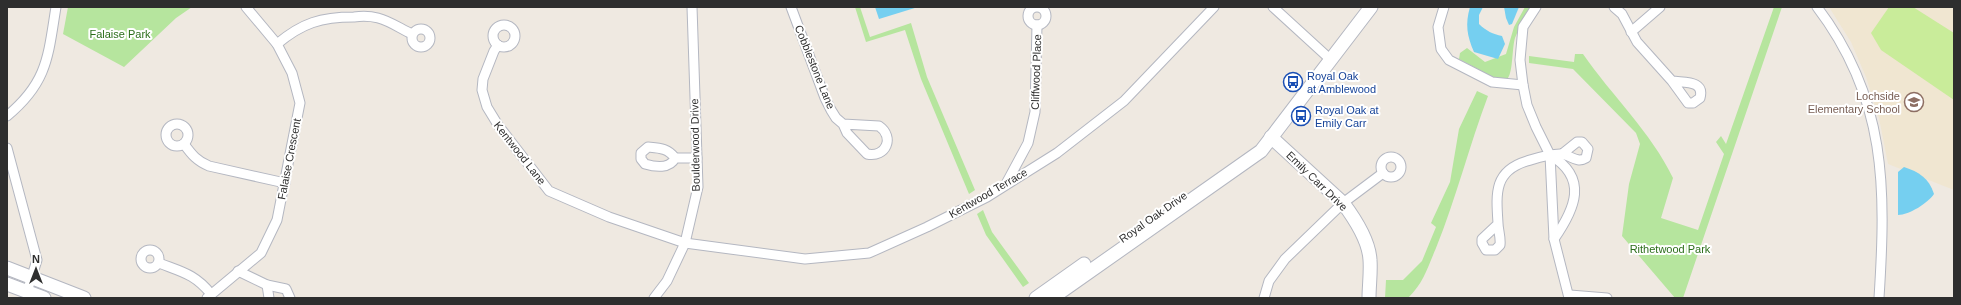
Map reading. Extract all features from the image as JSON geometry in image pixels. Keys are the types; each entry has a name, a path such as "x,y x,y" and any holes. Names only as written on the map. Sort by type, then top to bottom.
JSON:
{"main road":[{"name":"Royal Oak Drive","path":"1044,297 1251,148 1270,137 1371,7"},
{"name":"Emily Carr Drive","path":"1270,137 1343,203 1360,230 1370,259 1369,298"},
{"path":"7,268 84,298"},
{"path":"7,284 44,298"}],"street":[{"path":"7,116 22,103 33,88 47,62 56,7"},
{"name":"Falaise Crescent","path":"209,296 261,253 277,220 300,103 292,73 277,44 246,7"},
{"name":"Boulderwood Drive","path":"654,298 667,281 685,243 698,187 692,7"},
{"name":"Cobblestone Lane","path":"791,7 825,98 836,118 843,124 847,133 867,154 877,154 886,148 888,143 887,133 879,126 843,124"},
{"name":"Kentwood Terrace","path":"685,243 805,259 869,253 927,227 987,197 1006,183 1057,153 1124,101 1214,7"},
{"path":"1273,7 1331,60"},
{"path":"1444,7 1438,27 1441,49 1449,60 1492,82 1523,85"},
{"path":"1536,7 1523,27 1520,60 1523,85 1533,120 1550,155 1554,239 1570,296 1607,298"},
{"path":"1614,7 1622,14 1631,32 1645,52 1672,81 1688,103 1693,103 1700,98 1700,89 1693,83 1672,81"},
{"path":"1631,32 1660,7"},
{"path":"1817,7 1848,56 1863,91 1877,139 1883,202 1883,236 1879,298"},
{"path":"277,44 294,30 318,20 330,18 369,16 378,18 412,34"},
{"name":"Cliffwood Place","path":"1006,183 1028,143 1035,112 1037,25"},
{"name":"Kentwood Lane","path":"498,46 494,51 483,79 482,90 487,107 498,125 549,190 609,217 685,243"},
{"path":"184,144 193,157 210,166 285,183"},
{"path":"7,148 37,260 27,292"},
{"path":"1498,224 1499,187 1507,170 1519,163 1550,155 1562,154"},
{"path":"1550,155 1560,161 1570,176 1575,194 1572,209 1554,239"},
{"path":"675,158 698,158"},
{"path":"1264,298 1269,281 1285,259 1343,203 1383,173"},
{"path":"159,263 192,275 202,284 209,296"},
{"path":"238,271 267,285 286,289 290,298"},
{"path":"267,285 269,298"}],"shaded area":[{"name":"Lochside Elementary School","path":"1829,7 1954,7 1954,190 1888,164 1879,118 1866,77 1851,42"}],"green space":[{"name":"Falaise Park","path":"68,7 192,7 176,18 124,67 63,34"},
{"path":"855,7 860,7 870,37 911,23 927,77 975,190 969,194 921,79 905,30 866,42"},
{"path":"1525,7 1531,7 1515,38 1511,70 1508,78 1497,78 1491,76 1459,59 1460,53 1467,48 1485,62 1506,54 1514,27"},
{"name":"Rithetwood Park","path":"1774,7 1782,7 1683,298 1675,298 1622,236 1629,184 1640,144 1636,133 1573,69 1529,63 1529,56 1574,62 1575,54 1583,54 1654,145 1673,178 1661,218 1698,230 1724,154 1716,142 1721,136 1726,144"},
{"path":"1889,7 1913,7 1954,33 1954,100 1881,50 1871,33"},
{"path":"1477,91 1488,96 1450,211 1422,281 1408,298 1385,298 1386,280 1403,280 1422,261 1436,227 1431,223 1450,182 1459,129"},
{"path":"983,210 992,232 1029,283 1023,287 986,235 977,214"}],"water":[{"path":"875,7 918,7 879,19"},
{"path":"1470,7 1483,7 1479,15 1479,24 1484,29 1502,36 1505,44 1498,59 1474,52 1468,30"},
{"path":"1504,7 1519,7 1512,24 1509,25"},
{"path":"1904,167 1923,176 1932,188 1934,194 1918,208 1898,215 1898,172"}],"place":[{"name":"Royal Oak at Amblewood","path":"1293,82"},
{"name":"Lochside Elementary School","path":"1914,102"},
{"name":"Royal Oak at Emily Carr","path":"1301,116"}]}
